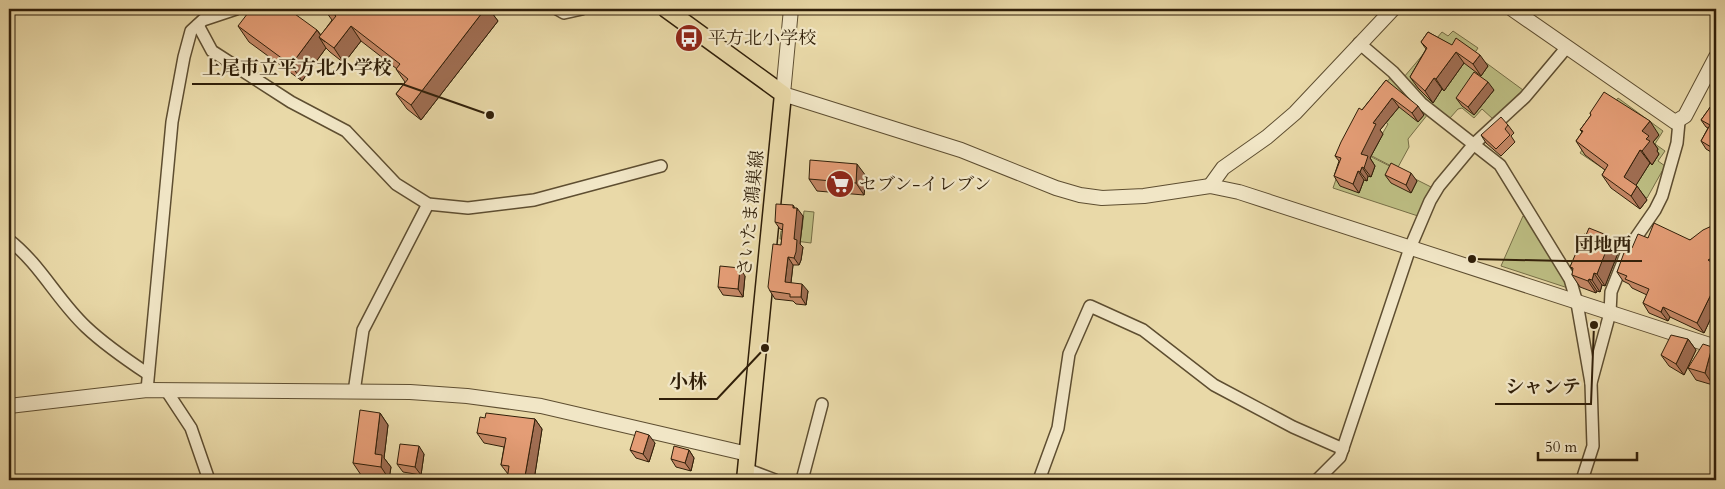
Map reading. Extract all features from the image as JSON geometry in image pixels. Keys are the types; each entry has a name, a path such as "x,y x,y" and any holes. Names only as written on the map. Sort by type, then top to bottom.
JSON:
{"main road":[{"path":"666,9 782,94"},
{"name":"さいたま鴻巣線","path":"747,468 782,94"}],"street":[{"path":"147,390 172,122 191,32 203,20 236,9"},
{"path":"557,9 564,13 582,9"},
{"path":"791,9 782,94 943,144 1056,188 1080,195 1102,198 1144,196 1210,186 1294,209 1577,303 1716,346"},
{"path":"1210,186 1223,168 1267,137 1295,113 1393,9"},
{"path":"1512,9 1667,118 1679,122"},
{"path":"198,25 212,51 291,102 346,132 396,184 428,204 468,208 534,200 661,166"},
{"path":"1360,43 1392,72 1421,103 1500,165 1570,279 1577,303 1591,383 1593,446 1582,480"},
{"path":"1317,480 1340,457 1410,248 1422,217 1439,186 1474,144 1525,97 1567,48"},
{"path":"1591,383 1610,313 1611,292 1628,249 1662,196 1677,143 1679,122 1686,116 1716,57"},
{"path":"354,392 363,330 428,204"},
{"path":"9,240 32,262 86,327 121,356 148,374"},
{"path":"1039,480 1058,428 1069,354 1090,306 1142,330 1214,385 1293,427 1343,449"},
{"path":"9,406 147,390 410,392 494,398 568,412 747,468 775,480"},
{"path":"166,390 191,428 209,480"},
{"path":"802,480 822,404"}],"green space":[{"path":"1453,31 1478,48 1474,54 1523,90 1493,119 1482,109 1474,118 1462,108 1458,109 1450,118 1427,102 1404,77 1442,32 1448,36"},
{"path":"1392,76 1428,114 1408,139 1409,147 1397,169 1370,155 1388,124 1365,106"},
{"path":"1618,98 1663,131 1655,144 1665,151 1658,161 1665,166 1647,198 1580,153"},
{"path":"1348,145 1433,188 1418,216 1333,188"},
{"path":"804,211 814,212 811,243 780,239 781,231 800,233"},
{"path":"1523,216 1532,221 1566,279 1568,288 1501,266"}],"building":[{"path":"251,9 288,9 317,30 291,65 238,26"},
{"path":"327,9 485,9 411,105 396,94 408,79 396,69 400,64 351,26 334,48 319,37 336,16"},
{"path":"1428,32 1452,45 1456,38 1480,55 1473,64 1456,52 1425,91 1410,77 1427,48 1421,42"},
{"path":"1474,72 1488,82 1468,107 1456,98"},
{"path":"1386,80 1418,106 1412,113 1392,98 1373,123 1376,124 1361,154 1368,156 1364,168 1362,167 1360,172 1358,171 1353,184 1334,176 1341,158 1335,156 1359,108 1362,110"},
{"path":"1604,92 1650,121 1642,131 1649,136 1646,139 1650,141 1642,151 1640,150 1624,177 1637,186 1631,196 1602,175 1608,165 1576,141 1583,131 1580,130"},
{"path":"1716,99 1716,150 1701,141 1710,125 1701,120"},
{"path":"1501,117 1508,125 1505,129 1510,135 1496,149 1481,135"},
{"path":"810,160 857,164 856,183 809,179"},
{"path":"1391,163 1411,173 1406,185 1385,175"},
{"path":"1716,197 1716,215 1712,214"},
{"path":"776,204 793,205 793,208 797,208 794,239 797,240 796,252 794,258 788,257 785,282 802,284 801,297 790,297 790,294 770,291 768,287 773,244 781,245 783,224 775,222"},
{"path":"1654,223 1690,240 1703,230 1716,224 1716,256 1708,260 1716,265 1716,284 1697,323 1663,307 1661,312 1643,303 1649,289 1625,279 1627,276 1617,272 1625,250 1628,251 1630,247 1632,248 1638,234 1648,238"},
{"path":"1589,228 1609,236 1608,240 1610,241 1597,274 1594,273 1592,280 1589,279 1588,281 1572,275 1573,268 1570,267 1584,234 1586,235"},
{"path":"720,266 740,268 738,289 718,287"},
{"path":"1671,335 1688,339 1676,364 1661,355"},
{"path":"1703,344 1712,347 1705,373 1688,368"},
{"path":"360,410 380,413 375,454 382,455 381,467 353,463"},
{"path":"486,413 535,419 525,476 528,477 528,480 507,480 509,466 501,465 506,438 477,433 480,417 485,418"},
{"path":"636,431 649,435 643,454 630,450"},
{"path":"400,444 419,446 415,467 397,464"},
{"path":"674,446 689,450 685,463 671,459"}],"place":[{"name":"平方北小学校","path":"689,38"},
{"name":"上尾市立平方北小学校","path":"490,115"},
{"name":"セブン-イレブン","path":"840,184"},
{"name":"団地西","path":"1472,259"},
{"name":"シャンテ","path":"1594,325"},
{"name":"小林","path":"765,348"}]}
